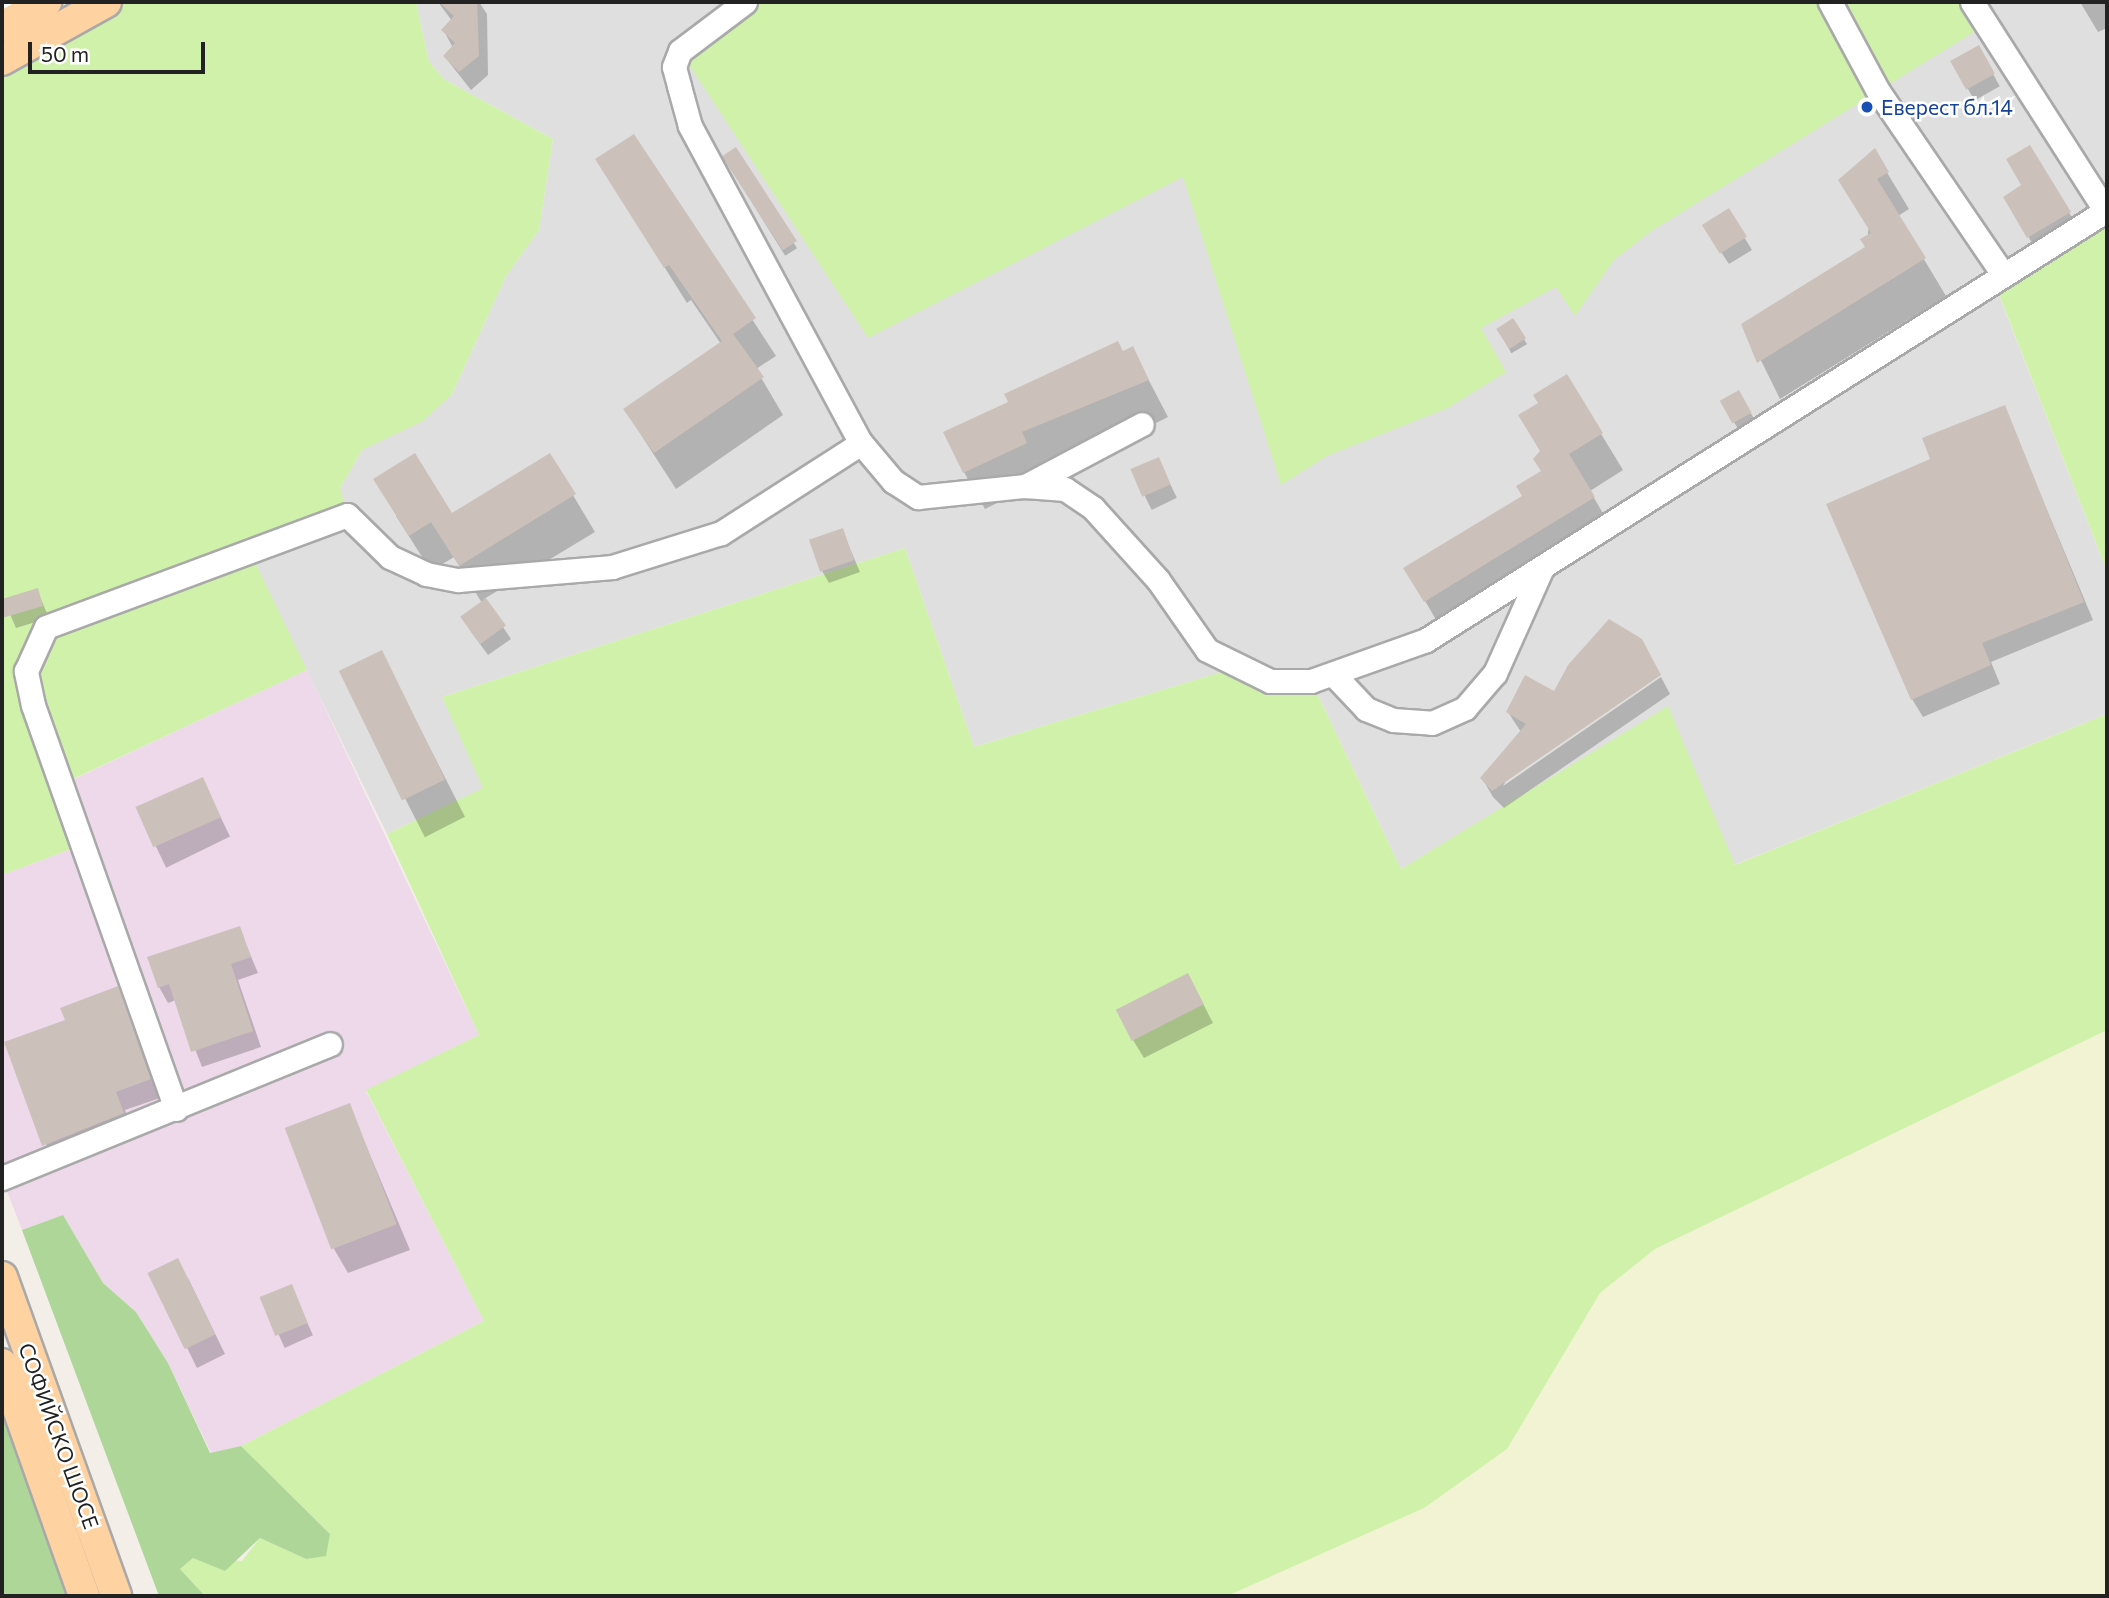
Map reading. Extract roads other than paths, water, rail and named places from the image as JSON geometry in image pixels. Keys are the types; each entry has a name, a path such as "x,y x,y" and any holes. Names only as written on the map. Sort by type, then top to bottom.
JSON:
{"main road":[{"path":"2,27 46,2"},
{"path":"2,60 106,2"},
{"name":"СОФИЙСКО ШОСЕ","path":"2,1277 116,1596"},
{"name":"СОФИЙСКО ШОСЕ","path":"2,1364 84,1596"}],"street":[{"path":"2,3 35,2"},
{"path":"744,2 680,51 674,67 690,126 791,320 861,443 893,481 918,497 1025,486 1065,489 1093,508 1158,580 1207,650 1235,668 1270,681 1334,675 1426,640 1541,570 2002,273 2107,211 1972,2"},
{"path":"1830,2 1878,92 2002,273"},
{"path":"1025,486 1142,424"},
{"path":"176,1109 33,705 26,671 46,627 347,515 390,557 426,574 458,580 612,567 721,533 861,443"},
{"path":"1334,675 1366,709 1393,720 1432,723 1465,708 1494,673 1541,570"},
{"path":"2,1178 330,1044"}],"place":[{"name":"Еверест бл.14","path":"1867,107"}]}
